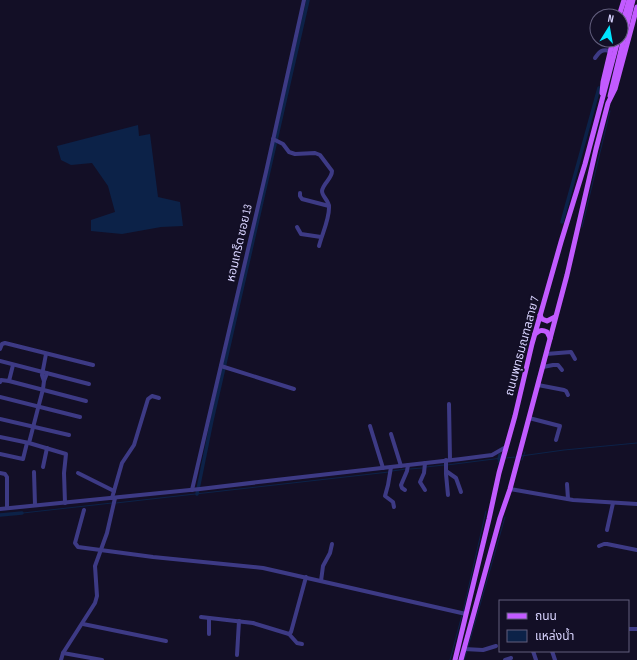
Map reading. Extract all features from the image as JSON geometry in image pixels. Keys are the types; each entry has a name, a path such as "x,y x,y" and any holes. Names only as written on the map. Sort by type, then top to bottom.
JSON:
{"main road":[{"name":"ถนนพุทธมณฑลสาย 7","path":"461,660 466,649 500,518 510,489 567,275 631,2"},
{"path":"602,98 602,86 611,48"},
{"name":"ถนนพุทธมณฑลสาย 7","path":"456,660 464,613 490,519 504,450 534,335 585,164 616,48"},
{"path":"540,315 542,319 547,321 556,317"},
{"path":"534,335 543,330 550,338"}],"street":[{"name":"หอมเกร็ด ซอย 13","path":"196,490 275,140 304,0"},
{"path":"595,58 603,50 610,51"},
{"path":"275,140 283,144 289,152 295,154 315,153 322,156 332,172 322,192 329,206 319,246"},
{"path":"300,193 302,199 329,206"},
{"path":"297,227 301,234 321,237"},
{"path":"0,349 3,343 93,365"},
{"path":"546,354 572,352 575,359"},
{"path":"44,381 42,372 46,354"},
{"path":"0,361 89,384"},
{"path":"9,381 13,364"},
{"path":"543,367 556,364 562,370"},
{"path":"224,367 294,389"},
{"path":"0,454 23,459 34,427 47,373"},
{"path":"0,382 1,380 9,381 86,401"},
{"path":"538,385 564,390 568,396"},
{"path":"61,660 63,653 95,604 97,596 95,571 114,507 114,491 122,463 134,445 148,399 152,396 159,398"},
{"path":"0,397 80,417"},
{"path":"448,495 447,464 449,404"},
{"path":"0,418 69,435"},
{"path":"529,418 560,426 556,440"},
{"path":"370,426 383,468"},
{"path":"392,434 401,466"},
{"path":"0,437 66,454 64,473 65,502"},
{"path":"43,467 47,448"},
{"path":"0,509 65,502 114,499 383,468 391,470 401,466 408,468 447,464 492,455 504,450"},
{"path":"447,464 456,478 461,492"},
{"path":"425,466 420,482 425,490"},
{"path":"405,490 401,485 408,468"},
{"path":"391,470 385,496 393,502 394,507"},
{"path":"34,472 35,505"},
{"path":"0,473 5,474 7,477 8,508"},
{"path":"78,474 114,491"},
{"path":"567,484 568,499"},
{"path":"510,489 568,499 637,504"},
{"path":"608,530 613,503"},
{"path":"84,510 76,540 76,546 78,548 248,566 464,613"},
{"path":"321,581 323,566 330,553 332,544"},
{"path":"599,546 607,544 637,550"},
{"path":"289,634 291,632 306,578"},
{"path":"201,617 253,623 289,634 297,643 302,644"},
{"path":"209,618 209,634"},
{"path":"237,655 239,621"},
{"path":"83,624 166,640"},
{"path":"466,649 484,650 496,646"},
{"path":"63,653 102,660"},
{"path":"505,660 510,658"}],"water":[{"path":"138,125 139,136 150,134 158,197 180,202 183,226 161,227 122,234 91,231 91,220 115,212 108,186 92,163 71,165 61,160 57,146"}],"waterway":[{"path":"197,494 212,420 308,0"},
{"path":"562,222 599,88"},
{"path":"582,227 610,111"},
{"path":"521,456 637,443"},
{"path":"522,460 525,452"},
{"path":"499,459 500,455"},
{"path":"505,458 516,457"},
{"path":"447,465 502,458"},
{"path":"498,463 499,459"},
{"path":"426,467 444,465"},
{"path":"410,469 422,468"},
{"path":"392,471 406,469"},
{"path":"116,503 389,472"},
{"path":"14,514 112,503"},
{"path":"463,612 486,511"},
{"path":"0,515 22,513"},
{"path":"468,647 505,517"},
{"path":"450,660 462,615"},
{"path":"464,660 467,651"}]}
